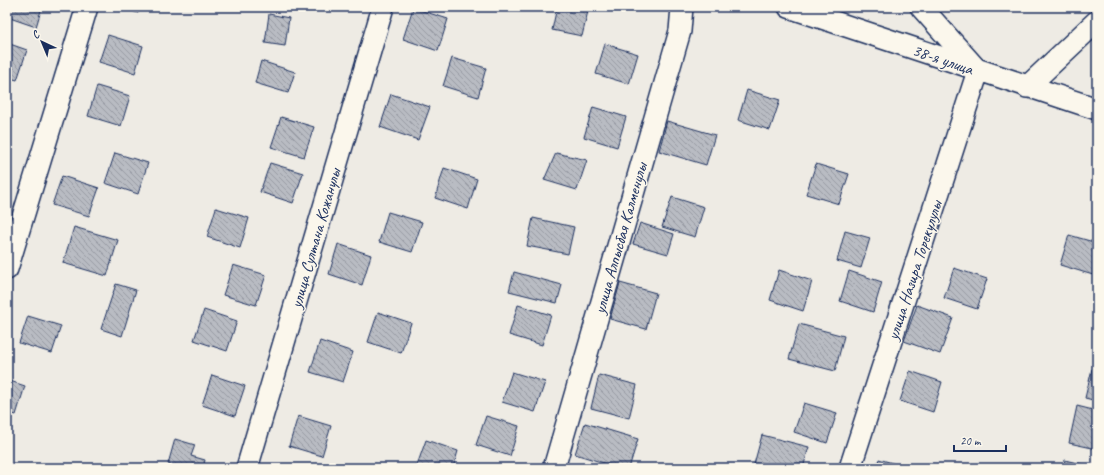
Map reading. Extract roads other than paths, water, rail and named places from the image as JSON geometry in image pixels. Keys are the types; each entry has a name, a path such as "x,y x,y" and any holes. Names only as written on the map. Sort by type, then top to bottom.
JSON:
{"street":[{"path":"7,270 87,7"},
{"name":"улица Султана Кожанулы","path":"247,468 383,7"},
{"name":"улица Алпысбая Калменулы","path":"554,468 680,31 682,7"},
{"name":"38-я улица","path":"789,7 978,71 1097,109"},
{"path":"921,7 978,71"},
{"path":"1027,87 1097,22"},
{"name":"улица Назира Торекулулы","path":"850,468 978,71"}]}
